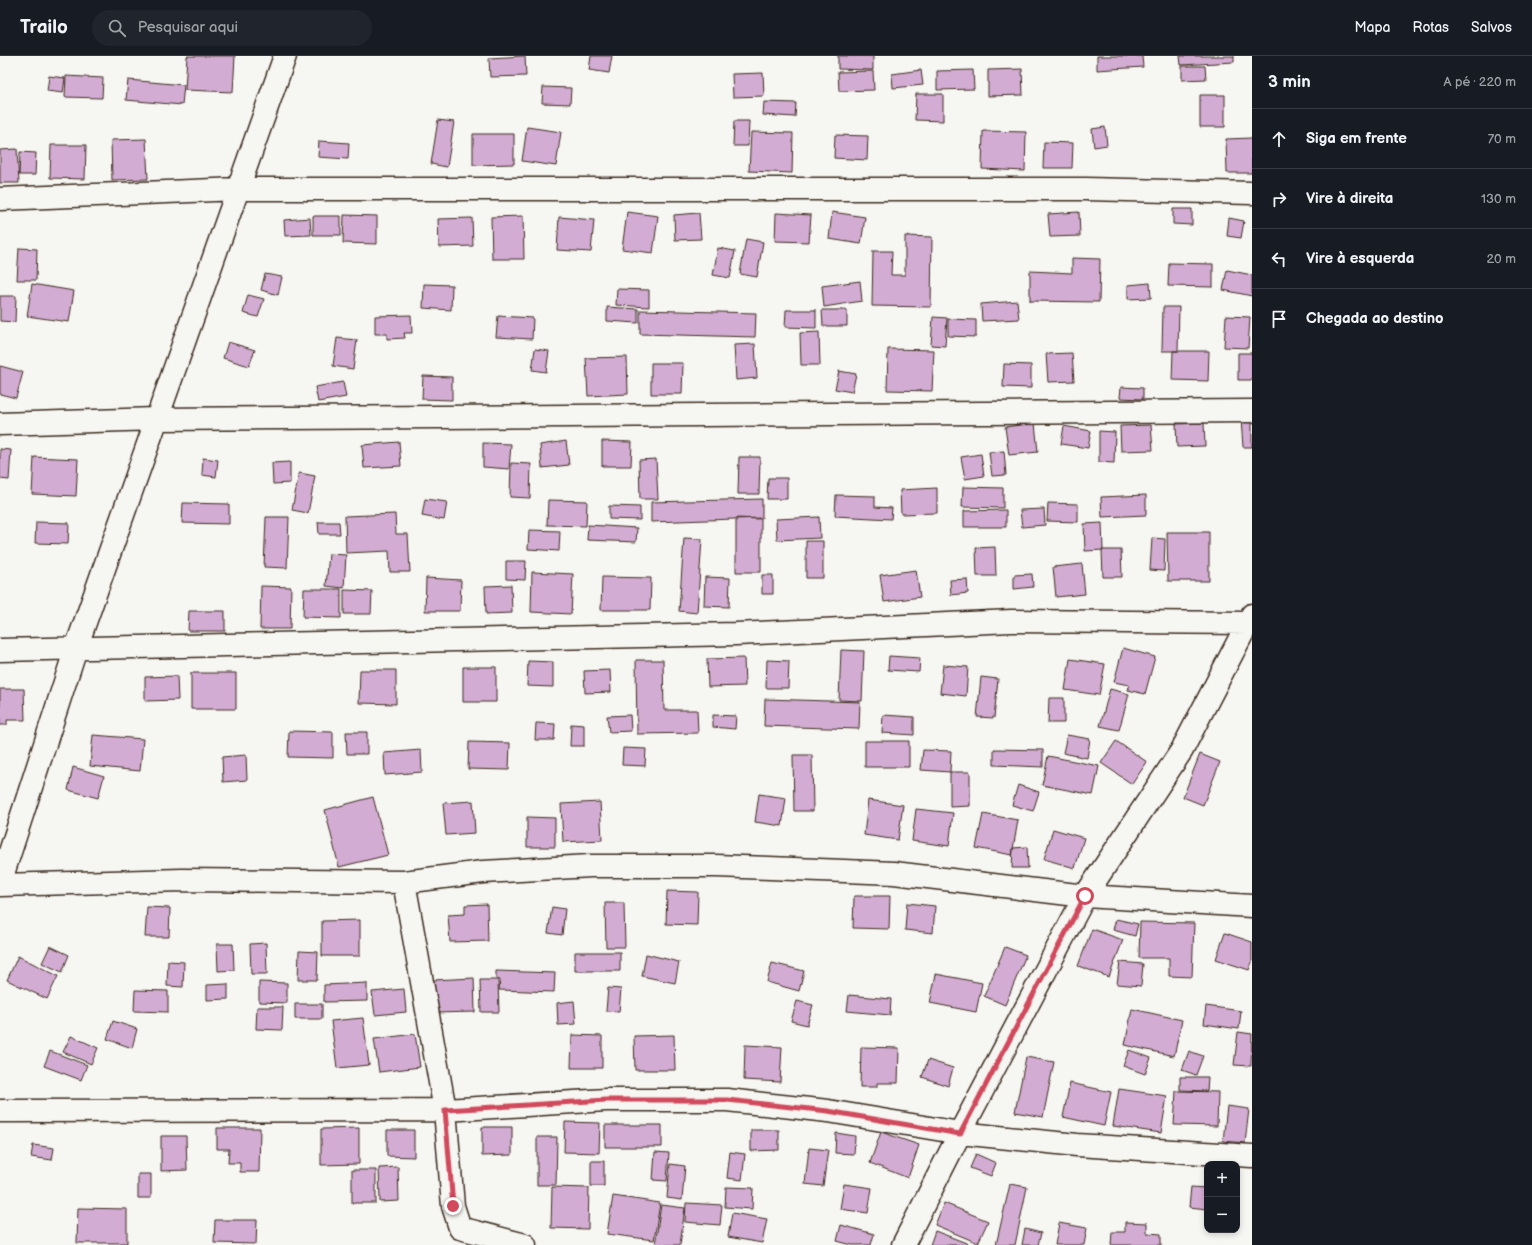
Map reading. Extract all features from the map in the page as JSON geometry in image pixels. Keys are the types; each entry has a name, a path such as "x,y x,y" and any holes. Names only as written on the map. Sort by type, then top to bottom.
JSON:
{"street":[{"path":"285,56 76,648 0,884 182,880 404,882 483,872 591,866 716,866 894,873 1085,896 1252,906"},
{"path":"0,199 238,189 1086,188 1252,193"},
{"path":"0,424 156,419 1252,411"},
{"path":"0,650 736,634 1011,621 1250,619 1182,750 1085,896 903,1245"},
{"path":"404,882 445,1110 453,1206 460,1228 525,1245"},
{"path":"0,1111 445,1110 606,1100 727,1100 828,1111 960,1134 1077,1146 1252,1156"}],"building":[{"path":"187,56 235,56 233,92 185,90"},
{"path":"525,56 526,76 490,77 489,58"},
{"path":"591,56 612,56 609,73 589,70"},
{"path":"838,56 873,56 873,70 838,69"},
{"path":"1097,56 1142,56 1143,67 1097,70"},
{"path":"1180,56 1234,56 1234,62 1181,65"},
{"path":"1182,66 1205,66 1206,79 1182,80"},
{"path":"1022,69 1023,95 988,96 988,70"},
{"path":"921,70 923,85 893,88 892,74"},
{"path":"973,70 974,89 937,90 937,71"},
{"path":"873,71 874,90 839,91 838,72"},
{"path":"763,73 764,96 733,97 732,74"},
{"path":"49,76 65,78 63,93 47,91"},
{"path":"66,76 103,78 102,98 65,97"},
{"path":"128,80 184,85 182,105 126,100"},
{"path":"543,87 571,88 570,104 542,103"},
{"path":"916,94 943,94 943,121 915,120"},
{"path":"1200,95 1225,95 1225,127 1200,127"},
{"path":"764,102 796,103 795,117 763,115"},
{"path":"438,120 454,122 447,167 431,164"},
{"path":"734,121 749,121 748,146 733,146"},
{"path":"527,127 561,132 556,166 522,161"},
{"path":"1105,127 1107,145 1094,147 1092,129"},
{"path":"983,131 1026,132 1025,171 982,169"},
{"path":"751,132 793,133 792,173 749,171"},
{"path":"473,134 514,134 514,164 473,165"},
{"path":"835,135 868,136 867,160 834,158"},
{"path":"1252,138 1252,173 1227,173 1226,139"},
{"path":"146,139 148,179 112,180 111,140"},
{"path":"319,141 349,143 348,159 318,157"},
{"path":"1044,142 1073,143 1072,168 1043,168"},
{"path":"51,145 86,145 85,179 50,178"},
{"path":"17,149 19,183 0,183 0,150"},
{"path":"20,152 36,153 35,175 19,175"},
{"path":"1173,209 1192,209 1192,225 1173,224"},
{"path":"627,212 658,216 653,253 622,249"},
{"path":"832,212 865,217 861,244 829,239"},
{"path":"1079,212 1080,236 1050,237 1048,214"},
{"path":"699,213 701,239 675,240 674,215"},
{"path":"776,213 811,215 809,242 775,241"},
{"path":"344,215 377,216 377,244 343,243"},
{"path":"313,216 341,216 341,235 313,235"},
{"path":"523,216 524,259 492,259 491,217"},
{"path":"559,217 594,220 591,252 557,250"},
{"path":"310,218 311,235 285,236 284,220"},
{"path":"472,218 473,246 439,247 438,219"},
{"path":"1229,218 1244,221 1241,238 1227,236"},
{"path":"905,236 932,237 931,307 872,306 873,251 892,251 891,275 905,275"},
{"path":"746,239 763,242 757,277 740,274"},
{"path":"19,248 37,249 36,280 17,280"},
{"path":"718,248 735,251 730,278 713,275"},
{"path":"1072,258 1100,259 1099,302 1030,301 1030,271 1072,273"},
{"path":"1169,263 1213,264 1213,287 1168,286"},
{"path":"1227,270 1252,275 1252,296 1223,290"},
{"path":"265,274 282,277 278,295 261,290"},
{"path":"860,281 862,301 824,307 822,286"},
{"path":"1150,283 1151,298 1128,299 1128,285"},
{"path":"32,284 74,291 69,322 27,316"},
{"path":"424,284 452,285 451,310 423,308"},
{"path":"617,289 649,290 649,307 616,305"},
{"path":"248,295 264,299 258,317 243,313"},
{"path":"0,296 16,296 15,322 0,321"},
{"path":"1017,301 1019,319 982,321 981,304"},
{"path":"607,307 638,309 638,323 607,321"},
{"path":"1163,307 1179,307 1178,351 1162,351"},
{"path":"640,310 756,313 755,337 640,334"},
{"path":"786,310 816,310 816,328 785,327"},
{"path":"822,310 847,310 847,326 823,326"},
{"path":"411,315 412,333 404,333 405,338 387,339 387,334 375,334 375,316"},
{"path":"498,316 533,318 532,339 496,337"},
{"path":"1226,316 1250,317 1248,348 1224,347"},
{"path":"933,317 947,318 945,346 931,345"},
{"path":"948,319 976,320 976,337 948,336"},
{"path":"819,332 820,365 801,365 800,333"},
{"path":"337,338 357,340 353,369 333,366"},
{"path":"228,342 255,350 249,366 223,358"},
{"path":"755,344 757,378 736,380 734,345"},
{"path":"535,349 549,351 546,372 532,370"},
{"path":"888,349 934,350 932,391 887,390"},
{"path":"1173,351 1209,351 1208,381 1172,380"},
{"path":"1072,353 1074,381 1048,382 1046,354"},
{"path":"1238,353 1252,353 1252,380 1238,380"},
{"path":"627,357 628,394 588,396 586,358"},
{"path":"651,363 683,363 682,394 651,394"},
{"path":"1004,364 1031,365 1031,388 1003,387"},
{"path":"0,366 23,372 16,398 0,394"},
{"path":"839,371 856,374 852,392 835,389"},
{"path":"423,376 452,377 452,400 422,399"},
{"path":"343,382 346,397 318,402 315,387"},
{"path":"1121,387 1143,388 1143,399 1120,398"},
{"path":"1241,419 1252,419 1252,447 1243,447"},
{"path":"1035,423 1038,452 1009,455 1005,427"},
{"path":"1204,423 1205,446 1177,447 1176,424"},
{"path":"1151,425 1153,450 1121,451 1120,426"},
{"path":"1064,426 1091,431 1088,448 1061,444"},
{"path":"1099,431 1115,432 1114,463 1099,462"},
{"path":"566,441 569,465 542,468 540,445"},
{"path":"602,441 632,442 631,466 602,466"},
{"path":"399,442 401,466 364,468 362,445"},
{"path":"483,443 511,444 509,469 483,467"},
{"path":"0,449 11,450 9,480 0,479"},
{"path":"1004,451 1006,475 992,476 989,452"},
{"path":"981,454 984,476 965,479 961,457"},
{"path":"34,457 78,459 76,496 32,494"},
{"path":"739,457 760,457 759,494 738,494"},
{"path":"203,458 218,460 216,477 202,475"},
{"path":"656,459 658,499 640,499 639,460"},
{"path":"290,462 290,483 273,484 272,463"},
{"path":"511,463 531,464 530,498 510,497"},
{"path":"299,473 315,476 308,513 292,510"},
{"path":"768,478 787,478 787,499 767,499"},
{"path":"963,487 1003,488 1003,508 962,507"},
{"path":"937,488 937,513 901,514 900,490"},
{"path":"836,495 875,496 875,507 892,508 891,519 835,516"},
{"path":"1146,495 1146,515 1102,517 1101,497"},
{"path":"425,499 447,502 444,520 422,516"},
{"path":"762,499 762,518 651,522 651,502"},
{"path":"548,500 587,501 586,526 547,525"},
{"path":"183,503 229,504 229,524 182,523"},
{"path":"1048,503 1078,504 1078,522 1047,521"},
{"path":"609,506 640,507 640,520 609,519"},
{"path":"1044,509 1045,525 1022,527 1020,510"},
{"path":"1006,510 1006,527 964,527 964,511"},
{"path":"395,514 396,534 408,534 410,572 390,572 389,551 346,553 345,516"},
{"path":"266,517 289,517 287,568 264,567"},
{"path":"819,517 820,538 777,540 776,519"},
{"path":"736,518 761,519 761,572 736,572"},
{"path":"36,522 69,523 68,544 35,543"},
{"path":"318,522 339,522 340,534 319,534"},
{"path":"1102,523 1103,550 1085,551 1084,524"},
{"path":"588,525 637,528 636,542 587,540"},
{"path":"529,530 560,531 559,551 528,549"},
{"path":"1167,532 1209,532 1209,581 1168,581"},
{"path":"684,538 702,539 697,613 679,611"},
{"path":"1152,538 1165,539 1164,571 1150,570"},
{"path":"806,541 823,541 823,578 806,578"},
{"path":"995,547 996,576 977,576 976,548"},
{"path":"1102,550 1121,550 1122,577 1103,577"},
{"path":"329,554 346,555 344,588 326,586"},
{"path":"506,561 526,561 525,580 506,579"},
{"path":"1082,564 1085,594 1056,597 1053,567"},
{"path":"916,570 920,597 884,602 880,575"},
{"path":"532,572 573,574 571,614 531,612"},
{"path":"1032,574 1033,587 1014,589 1014,575"},
{"path":"762,575 773,575 773,594 762,594"},
{"path":"602,577 651,578 650,610 601,610"},
{"path":"705,577 730,578 729,607 704,606"},
{"path":"426,578 461,580 460,611 425,611"},
{"path":"967,579 968,593 951,595 950,580"},
{"path":"511,585 512,613 486,614 485,586"},
{"path":"261,586 291,587 290,629 260,629"},
{"path":"304,589 341,589 341,618 303,617"},
{"path":"344,590 372,591 371,614 344,614"},
{"path":"189,611 225,611 225,631 188,631"},
{"path":"1123,648 1155,657 1145,694 1128,690 1129,685 1114,682"},
{"path":"841,650 864,651 862,701 839,700"},
{"path":"889,656 920,658 919,672 888,670"},
{"path":"744,658 745,686 708,687 707,659"},
{"path":"1070,659 1105,664 1099,695 1065,690"},
{"path":"636,660 663,660 664,710 697,710 698,733 637,734"},
{"path":"767,660 789,661 788,688 766,688"},
{"path":"528,661 553,662 553,687 527,686"},
{"path":"943,665 968,667 966,696 940,693"},
{"path":"463,667 496,667 496,702 463,702"},
{"path":"360,670 396,670 396,704 359,703"},
{"path":"610,670 611,692 585,693 584,671"},
{"path":"191,673 236,673 236,709 191,709"},
{"path":"177,676 178,700 145,701 145,677"},
{"path":"981,677 998,679 994,718 977,717"},
{"path":"0,689 24,689 25,720 7,720 7,725 0,725"},
{"path":"1110,689 1129,694 1119,730 1100,726"},
{"path":"1049,698 1064,698 1064,723 1048,723"},
{"path":"765,699 860,702 859,729 764,726"},
{"path":"630,715 631,731 609,732 607,716"},
{"path":"713,715 736,716 735,729 713,727"},
{"path":"883,715 914,717 914,735 882,733"},
{"path":"536,723 555,724 554,740 535,740"},
{"path":"571,724 584,725 584,746 570,746"},
{"path":"289,731 333,732 333,758 288,757"},
{"path":"346,732 367,732 367,754 347,754"},
{"path":"93,735 143,739 140,771 90,766"},
{"path":"1067,735 1090,739 1087,758 1063,753"},
{"path":"865,741 909,741 909,767 865,767"},
{"path":"1116,741 1147,762 1132,784 1101,763"},
{"path":"469,742 510,743 509,770 468,769"},
{"path":"623,748 646,749 645,766 622,765"},
{"path":"994,749 1043,750 1043,767 994,765"},
{"path":"421,750 422,772 385,775 384,753"},
{"path":"923,750 951,751 950,772 921,770"},
{"path":"1200,754 1220,762 1203,805 1183,797"},
{"path":"246,755 247,780 223,782 222,757"},
{"path":"793,755 812,755 813,811 794,811"},
{"path":"1048,756 1099,766 1093,795 1042,785"},
{"path":"73,767 104,776 98,798 68,790"},
{"path":"950,772 970,772 970,806 950,807"},
{"path":"1018,785 1039,792 1033,811 1012,805"},
{"path":"759,794 786,798 782,826 755,822"},
{"path":"373,797 388,855 339,867 325,810"},
{"path":"868,800 903,805 898,840 864,835"},
{"path":"473,801 475,833 446,835 443,803"},
{"path":"600,802 602,840 563,842 561,804"},
{"path":"916,809 953,813 949,846 912,841"},
{"path":"983,814 1018,820 1012,855 976,848"},
{"path":"527,817 555,818 555,847 527,847"},
{"path":"1053,829 1084,838 1075,868 1044,859"},
{"path":"1027,847 1028,868 1012,868 1013,848"},
{"path":"667,891 698,892 697,925 666,924"},
{"path":"854,896 890,896 889,929 853,928"},
{"path":"605,903 624,903 625,947 606,947"},
{"path":"907,903 935,906 933,933 905,930"},
{"path":"487,904 488,941 450,942 448,915 465,914 465,905"},
{"path":"147,907 170,908 169,937 145,937"},
{"path":"552,907 565,909 562,935 548,933"},
{"path":"1116,919 1138,924 1135,936 1113,930"},
{"path":"360,920 360,956 322,956 322,921"},
{"path":"1140,922 1194,923 1192,977 1169,976 1169,958 1139,958"},
{"path":"1092,929 1123,940 1109,977 1078,966"},
{"path":"1225,933 1252,942 1252,962 1249,970 1216,959"},
{"path":"266,943 267,974 251,974 250,944"},
{"path":"217,944 233,944 234,970 218,971"},
{"path":"50,946 69,955 62,972 42,963"},
{"path":"1005,947 1026,955 1005,1005 984,996"},
{"path":"299,951 318,952 317,980 298,980"},
{"path":"575,952 620,952 620,971 575,971"},
{"path":"646,954 679,962 675,983 642,976"},
{"path":"18,956 58,976 47,999 7,980"},
{"path":"168,961 184,962 183,987 167,986"},
{"path":"1120,962 1143,964 1141,986 1117,984"},
{"path":"772,963 804,971 799,991 767,982"},
{"path":"496,971 555,973 554,992 499,990 500,980 496,979"},
{"path":"936,974 982,983 976,1012 930,1003"},
{"path":"474,978 475,1012 434,1013 433,980"},
{"path":"480,980 498,980 499,1012 481,1012"},
{"path":"259,982 287,983 287,1003 259,1002"},
{"path":"367,983 367,1001 324,1002 324,985"},
{"path":"228,984 228,999 207,1000 207,985"},
{"path":"608,988 621,989 619,1012 606,1011"},
{"path":"404,989 406,1012 375,1015 372,992"},
{"path":"135,990 168,991 168,1012 134,1011"},
{"path":"849,995 891,999 890,1015 847,1011"},
{"path":"574,1001 576,1024 558,1025 557,1003"},
{"path":"797,1001 813,1005 807,1025 791,1021"},
{"path":"295,1004 322,1004 322,1019 295,1019"},
{"path":"1206,1006 1241,1011 1239,1029 1204,1024"},
{"path":"257,1007 283,1007 282,1030 256,1029"},
{"path":"1132,1009 1182,1020 1174,1056 1125,1045"},
{"path":"363,1018 369,1065 337,1068 331,1021"},
{"path":"113,1021 137,1029 132,1048 107,1039"},
{"path":"1238,1032 1252,1034 1251,1066 1234,1065"},
{"path":"415,1034 420,1067 379,1072 374,1039"},
{"path":"572,1035 602,1036 602,1068 571,1068"},
{"path":"674,1035 675,1070 635,1070 634,1036"},
{"path":"71,1036 98,1048 91,1064 63,1052"},
{"path":"745,1045 782,1047 780,1082 744,1080"},
{"path":"861,1047 899,1048 898,1083 877,1083 877,1087 860,1087"},
{"path":"1129,1050 1151,1058 1145,1074 1123,1066"},
{"path":"50,1051 87,1065 81,1080 44,1066"},
{"path":"1189,1051 1203,1056 1196,1075 1182,1070"},
{"path":"1026,1057 1054,1062 1043,1117 1015,1112"},
{"path":"928,1060 953,1068 948,1086 922,1077"},
{"path":"1180,1077 1208,1077 1207,1091 1180,1090"},
{"path":"1070,1083 1111,1092 1104,1126 1063,1117"},
{"path":"1119,1089 1167,1096 1161,1133 1113,1126"},
{"path":"1176,1091 1218,1092 1217,1126 1174,1125"},
{"path":"1227,1106 1249,1109 1245,1143 1223,1141"},
{"path":"565,1122 600,1123 599,1153 564,1152"},
{"path":"605,1125 662,1125 662,1147 605,1147"},
{"path":"482,1127 512,1127 512,1155 482,1156"},
{"path":"217,1128 260,1128 259,1172 240,1172 240,1163 228,1163 229,1149 217,1149"},
{"path":"359,1128 359,1164 321,1165 321,1129"},
{"path":"387,1130 414,1130 414,1157 387,1156"},
{"path":"751,1130 779,1130 779,1150 751,1151"},
{"path":"881,1132 919,1145 908,1178 870,1163"},
{"path":"836,1133 855,1136 854,1154 835,1153"},
{"path":"161,1136 186,1136 187,1170 161,1171"},
{"path":"537,1137 557,1137 556,1185 537,1185"},
{"path":"33,1145 54,1148 52,1160 31,1157"},
{"path":"809,1148 828,1150 823,1186 805,1184"},
{"path":"655,1152 669,1153 667,1181 653,1180"},
{"path":"730,1152 745,1154 742,1180 727,1178"},
{"path":"976,1154 996,1163 991,1176 970,1168"},
{"path":"591,1161 604,1161 604,1186 591,1186"},
{"path":"670,1164 685,1166 682,1200 667,1198"},
{"path":"398,1167 399,1201 380,1202 379,1168"},
{"path":"352,1170 376,1170 376,1203 352,1203"},
{"path":"138,1174 151,1174 151,1198 138,1198"},
{"path":"844,1184 872,1188 868,1213 840,1209"},
{"path":"1010,1184 1027,1187 1015,1245 996,1245"},
{"path":"552,1187 589,1188 588,1229 551,1228"},
{"path":"726,1187 753,1188 752,1209 725,1207"},
{"path":"1191,1187 1204,1188 1204,1209 1189,1207"},
{"path":"613,1196 660,1203 654,1240 607,1234"},
{"path":"686,1203 722,1205 720,1225 685,1222"},
{"path":"944,1203 988,1221 978,1243 935,1225"},
{"path":"661,1205 685,1208 680,1245 655,1245"},
{"path":"78,1208 127,1209 127,1243 77,1243"},
{"path":"732,1213 767,1219 762,1243 728,1237"},
{"path":"215,1220 257,1220 256,1244 214,1243"},
{"path":"1125,1222 1147,1223 1147,1233 1161,1234 1161,1245 1111,1245 1112,1232 1125,1232"},
{"path":"1059,1223 1087,1228 1084,1245 1055,1245"},
{"path":"841,1225 874,1234 871,1245 852,1245 837,1241"},
{"path":"1025,1229 1041,1233 1038,1245 1022,1245"},
{"path":"935,1231 969,1244 969,1245 930,1245"}],"route":[{"path":"453,1206 445,1110 606,1100 727,1100 828,1111 960,1134 1085,896"}]}
